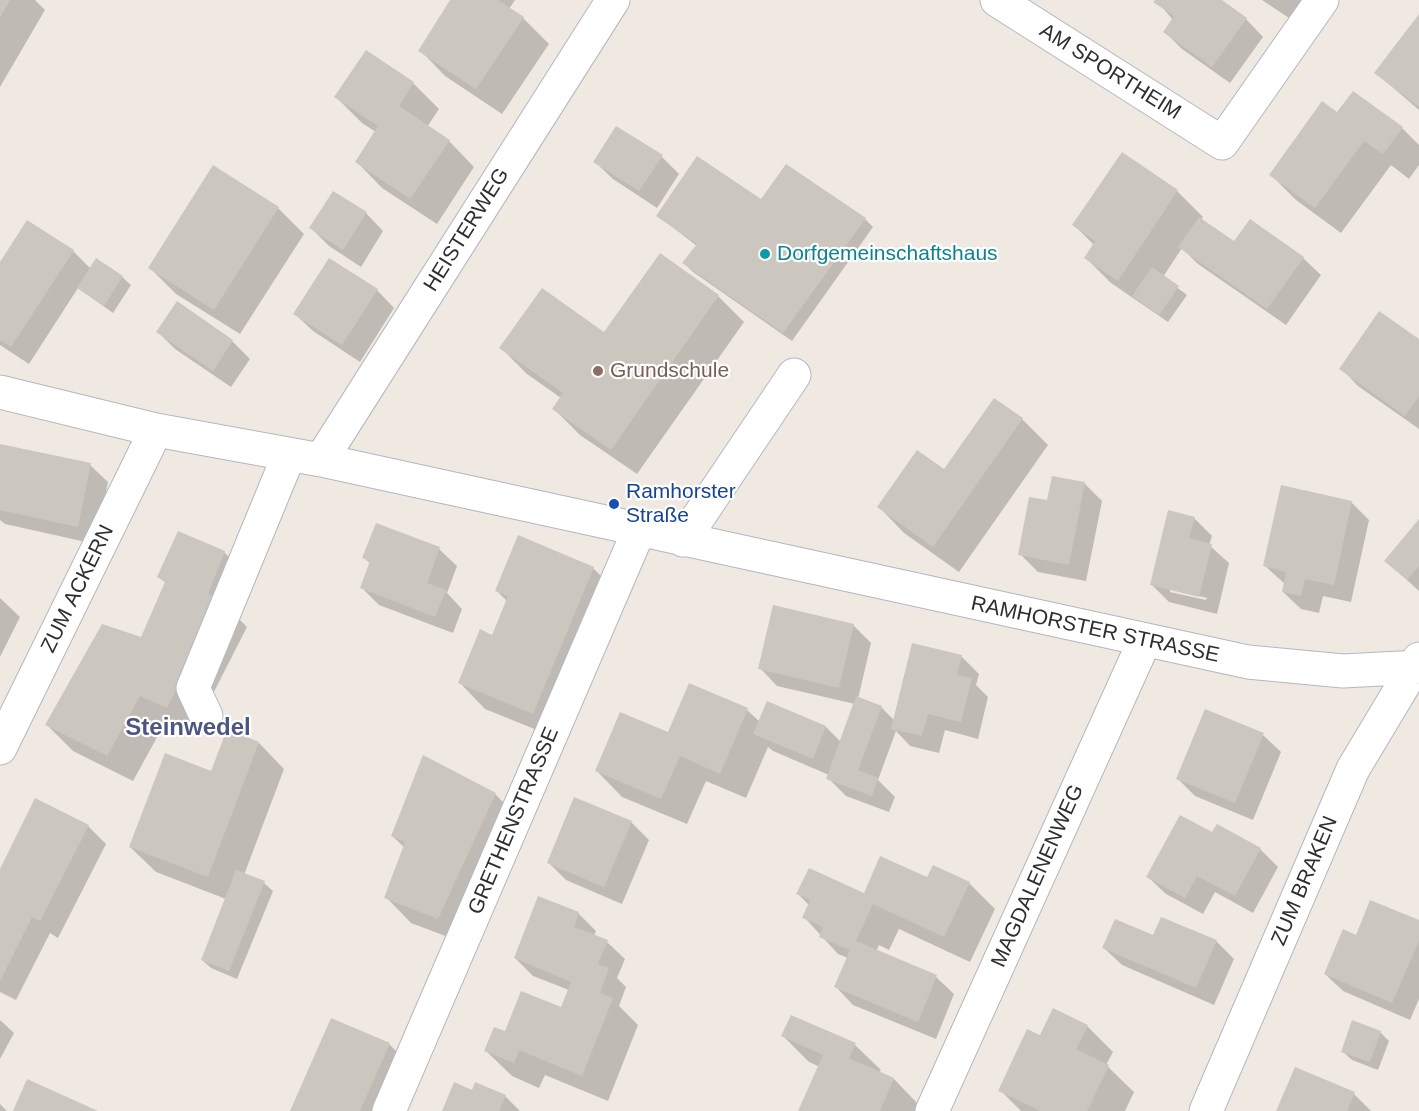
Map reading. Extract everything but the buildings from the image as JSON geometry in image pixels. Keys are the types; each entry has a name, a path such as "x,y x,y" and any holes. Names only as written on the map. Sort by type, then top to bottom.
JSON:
{"street":[{"name":"HEISTERWEG","path":"321,460 613,0"},
{"name":"AM SPORTHEIM","path":"997,0 1222,143 1322,0"},
{"path":"682,540 794,375"},
{"name":"RAMHORSTER STRASSE","path":"0,392 156,430 321,460 1248,663 1343,671 1417,664"},
{"name":"ZUM ACKERN","path":"0,748 156,430"},
{"path":"206,716 193,688 289,454"},
{"name":"GRETHENSTRASSE","path":"389,1111 639,530"},
{"name":"MAGDALENENWEG","path":"932,1111 1144,642"},
{"name":"ZUM BRAKEN","path":"1206,1111 1353,769 1417,664"}],"place":[{"name":"Dorfgemeinschaftshaus","path":"765,254"},
{"name":"Grundschule","path":"598,371"},
{"name":"Ramhorster Straße","path":"614,504"}],"district":[{"name":"Steinwedel","path":"188,728"}]}
